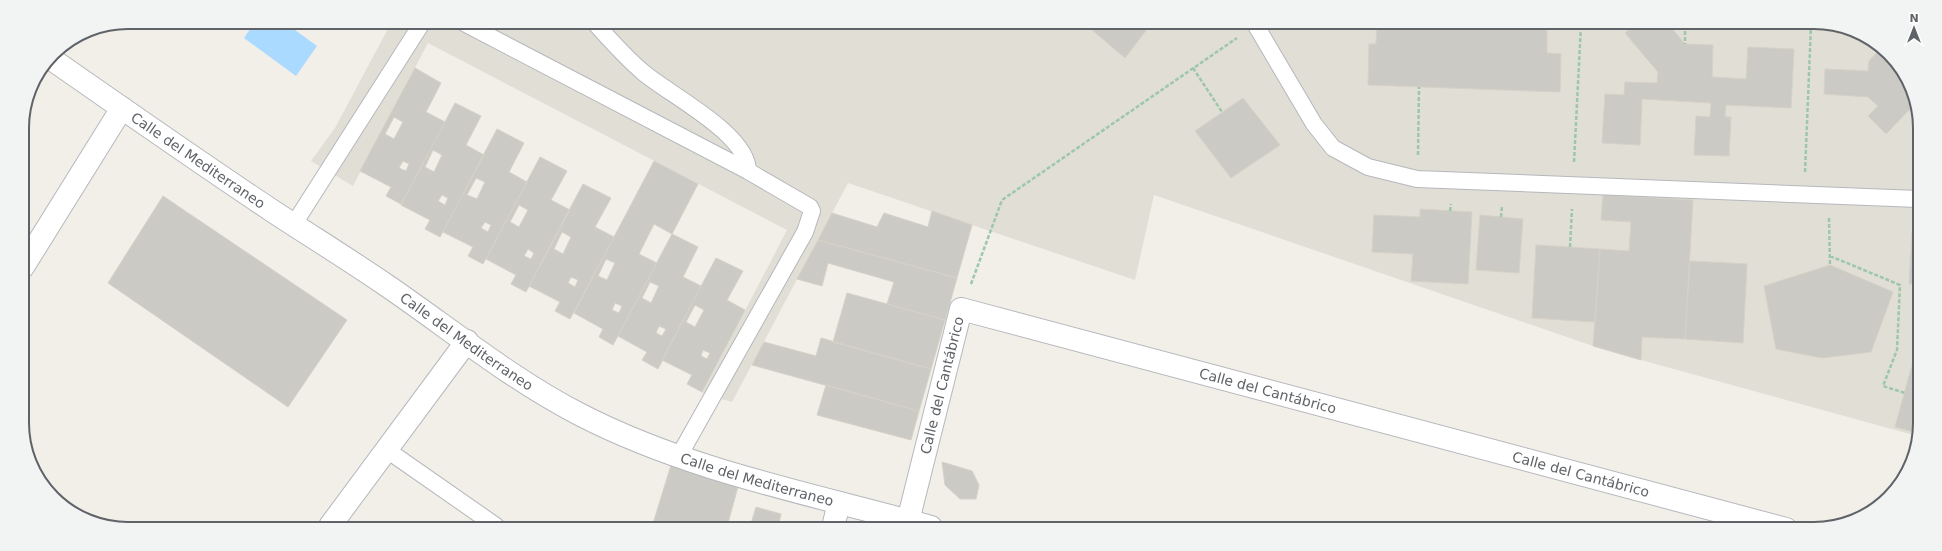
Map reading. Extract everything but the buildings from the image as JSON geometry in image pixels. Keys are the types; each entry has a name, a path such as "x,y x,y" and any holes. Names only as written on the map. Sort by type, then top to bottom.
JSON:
{"street":[{"name":"Calle del Mediterraneo","path":"55,61 385,284 520,378 578,414 632,438 679,456 839,503 912,522"},
{"path":"29,257 122,108"},
{"name":"Calle del Cantábrico","path":"908,521 961,309 1760,522"},
{"path":"333,522 467,341"},
{"path":"834,522 839,503"}],"lane":[{"path":"294,224 418,29"},
{"path":"476,29 748,171 807,204 812,211 809,223 679,456"},
{"path":"600,29 617,49 645,74 682,100 727,135 743,153 748,162 748,171"},
{"path":"1257,29 1314,124 1333,148 1368,167 1417,179 1573,184 1913,199"},
{"path":"386,450 490,522"}],"path":[{"path":"961,309 1002,200 1249,29"},
{"path":"1570,247 1581,29"},
{"path":"1684,29 1685,44"},
{"path":"1804,194 1811,29"},
{"path":"1194,68 1222,112"},
{"path":"1417,179 1419,87"},
{"path":"1829,195 1830,265"},
{"path":"1830,256 1900,285 1896,350 1883,386 1905,393"}],"shaded area":[{"path":"388,29 1814,29 1840,32 1864,42 1889,63 1903,84 1911,108 1913,128 1912,435 1593,346 1154,195 1135,280 848,183 732,402 702,393 787,230 428,43 353,186 311,161 335,128"}],"water":[{"path":"250,29 294,29 317,46 296,76 244,38"}]}
